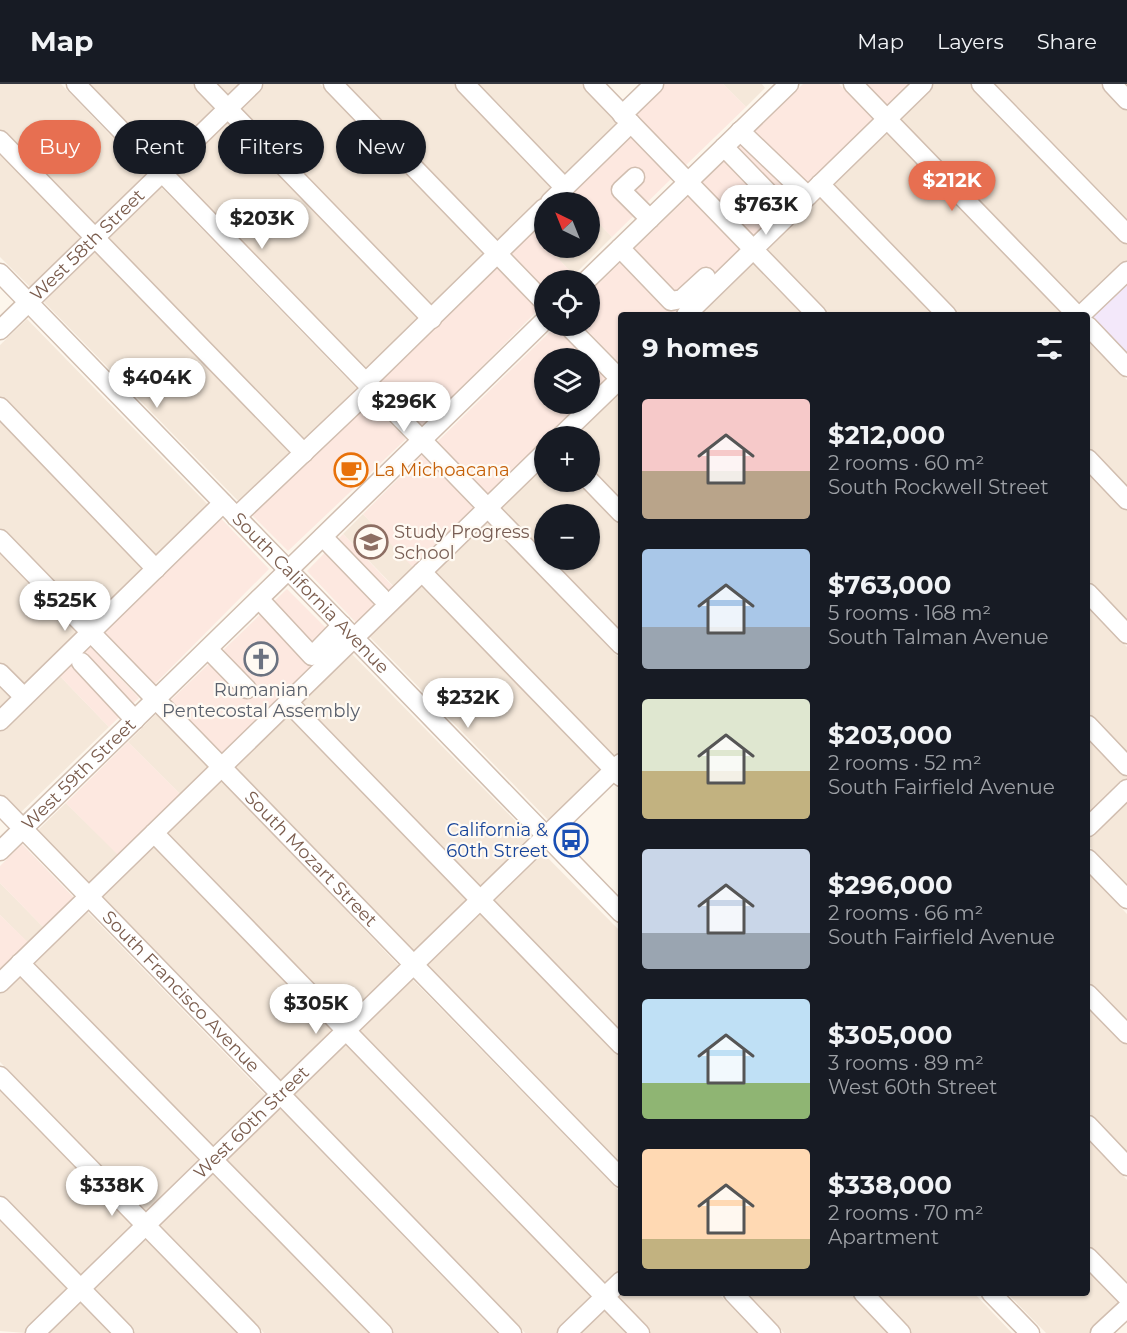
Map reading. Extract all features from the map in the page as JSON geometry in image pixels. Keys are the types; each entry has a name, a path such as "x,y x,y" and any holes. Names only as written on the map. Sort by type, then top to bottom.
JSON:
{"street":[{"path":"76,84 113,122"},
{"path":"204,84 432,319"},
{"name":"West 58th Street","path":"206,129 253,84"},
{"path":"333,84 534,292"},
{"path":"465,84 565,188"},
{"path":"593,84 814,312"},
{"path":"561,192 627,119 654,84"},
{"path":"597,270 789,84"},
{"path":"853,84 1076,312"},
{"path":"687,310 923,84"},
{"path":"981,84 1127,234"},
{"path":"1112,84 1127,100"},
{"path":"740,131 814,190 944,312"},
{"path":"0,140 304,453"},
{"path":"724,147 789,214"},
{"name":"West 58th Street","path":"0,330 160,174"},
{"path":"164,174 618,642"},
{"path":"634,177 621,190 650,219"},
{"path":"236,517 304,453 432,319 534,218"},
{"path":"620,248 671,301 687,310"},
{"path":"1082,312 1127,271"},
{"name":"South California Avenue","path":"0,273 618,910"},
{"path":"687,310 706,277"},
{"path":"1090,328 1127,367"},
{"name":"West 59th Street","path":"0,851 534,331"},
{"path":"578,336 618,376"},
{"path":"572,426 618,382"},
{"path":"0,407 156,569"},
{"path":"1090,461 1127,500"},
{"path":"259,599 312,656 348,632 422,572 534,463"},
{"path":"600,491 618,510"},
{"path":"0,720 223,503"},
{"path":"323,537 381,597"},
{"name":"South Mozart Street","path":"0,539 618,1175"},
{"path":"422,572 618,769"},
{"path":"1090,595 1127,634"},
{"path":"0,983 288,702 348,632"},
{"path":"208,649 247,689"},
{"path":"109,652 85,666 135,720"},
{"path":"0,673 24,697"},
{"path":"288,702 618,1042"},
{"path":"1090,727 1127,766"},
{"name":"West 60th Street","path":"35,1333 546,836 618,771"},
{"path":"1090,825 1127,789"},
{"name":"South Francisco Avenue","path":"0,806 512,1333"},
{"path":"154,833 640,1333"},
{"path":"1090,861 1127,899"},
{"path":"20,963 383,1333"},
{"path":"1090,996 1127,1034"},
{"path":"0,1076 250,1333"},
{"path":"1090,1127 1127,1166"},
{"path":"0,1206 124,1333"},
{"path":"1090,1259 1127,1297"},
{"path":"567,1333 618,1284"},
{"path":"736,1296 771,1333"},
{"path":"866,1296 902,1333"},
{"path":"994,1296 1030,1333"},
{"path":"1100,1333 1127,1308"}],"shaded area":[{"path":"0,84 61,84 96,120 18,120 18,174 101,174 101,125 113,138 113,174 149,175 31,288 0,257"},
{"path":"87,84 243,84 206,120 122,120"},
{"path":"264,84 320,84 355,120 336,120 336,174 408,174 492,260 372,377 175,174 206,174 206,140 218,128 218,174 324,174 324,120 227,120"},
{"path":"347,84 583,84 626,128 565,189 568,192 534,192 534,233 527,226 505,247 426,166 426,120 382,120"},
{"path":"654,84 723,84 746,107 684,167 628,109"},
{"path":"723,84 762,84 765,88 746,107"},
{"path":"803,84 839,84 880,126 760,243 702,183"},
{"path":"864,84 923,84 893,113"},
{"path":"923,84 1103,84 1127,109 1127,262 1081,307 893,113"},
{"path":"880,126 1061,312 827,312 760,243"},
{"path":"626,128 673,177 612,237 600,224 600,192 569,192 565,188"},
{"path":"161,187 364,396 245,508 44,302"},
{"path":"690,195 746,256 689,312 618,312 618,362 593,336 600,336 600,282"},
{"path":"600,224 612,237 600,249"},
{"path":"527,225 534,233 534,258 558,258 569,270 534,270 534,278 505,247"},
{"path":"746,256 801,312 689,312"},
{"path":"558,258 591,258 579,270 569,270"},
{"path":"492,260 534,302 534,314 421,428 372,377"},
{"path":"1127,281 1127,353 1091,316"},
{"path":"27,319 214,511 97,626 0,528 0,345"},
{"path":"546,336 566,336 577,348 534,348 534,414 584,414 571,426 534,426 534,463 493,503 436,443"},
{"path":"1090,341 1127,380 1127,620 1090,582"},
{"path":"600,372 613,386 600,398"},
{"path":"613,386 618,391 618,631 559,570 600,570 600,504 534,504 534,545 493,503 534,463 534,492 600,492 600,426 571,426 584,414 600,414 600,398"},
{"path":"364,396 406,439 288,551 245,508"},
{"path":"422,455 482,516 419,574 363,514"},
{"path":"214,511 269,569 153,686 97,626"},
{"path":"363,514 420,574 481,515 618,657 618,758 551,823 363,630 400,593 343,534"},
{"path":"343,534 400,594 363,630 307,571"},
{"path":"0,553 83,639 53,669 109,727 18,815 0,797"},
{"path":"287,589 345,647 227,762 169,702"},
{"path":"1090,609 1127,647 1127,780 1090,816"},
{"path":"83,639 139,698 109,727 53,669"},
{"path":"345,647 534,840 415,954 227,762"},
{"path":"157,713 401,968 282,1084 36,832 66,803 125,861 187,801 128,742"},
{"path":"128,742 187,801 125,862 66,803"},
{"path":"1127,800 1127,886 1090,847 1090,837"},
{"path":"22,844 81,905 50,934 0,883 0,866"},
{"path":"542,852 618,929 618,1164 424,964"},
{"path":"1090,875 1127,914 1127,1153 1090,1114"},
{"path":"0,883 50,934 81,905 269,1099 149,1214 0,1062 0,983 34,949 0,915"},
{"path":"0,915 35,949 0,983"},
{"path":"411,978 618,1190 618,1273 557,1333 525,1333 292,1093"},
{"path":"0,1087 135,1227 26,1333 0,1331"},
{"path":"278,1107 497,1333 264,1333 159,1224"},
{"path":"1090,1141 1127,1180 1127,1297 1090,1333 1046,1333 1010,1296 1090,1296"},
{"path":"146,1237 239,1333 47,1333"},
{"path":"618,1296 721,1296 757,1333 579,1333"},
{"path":"748,1296 977,1296 1012,1333 784,1333"}],"place":[{"name":"La Michoacana","path":"351,470"},
{"name":"Study Progress School","path":"371,542"},
{"name":"Rumanian Pentecostal Assembly","path":"261,659"},
{"name":"California & 60th Street","path":"571,840"}]}
